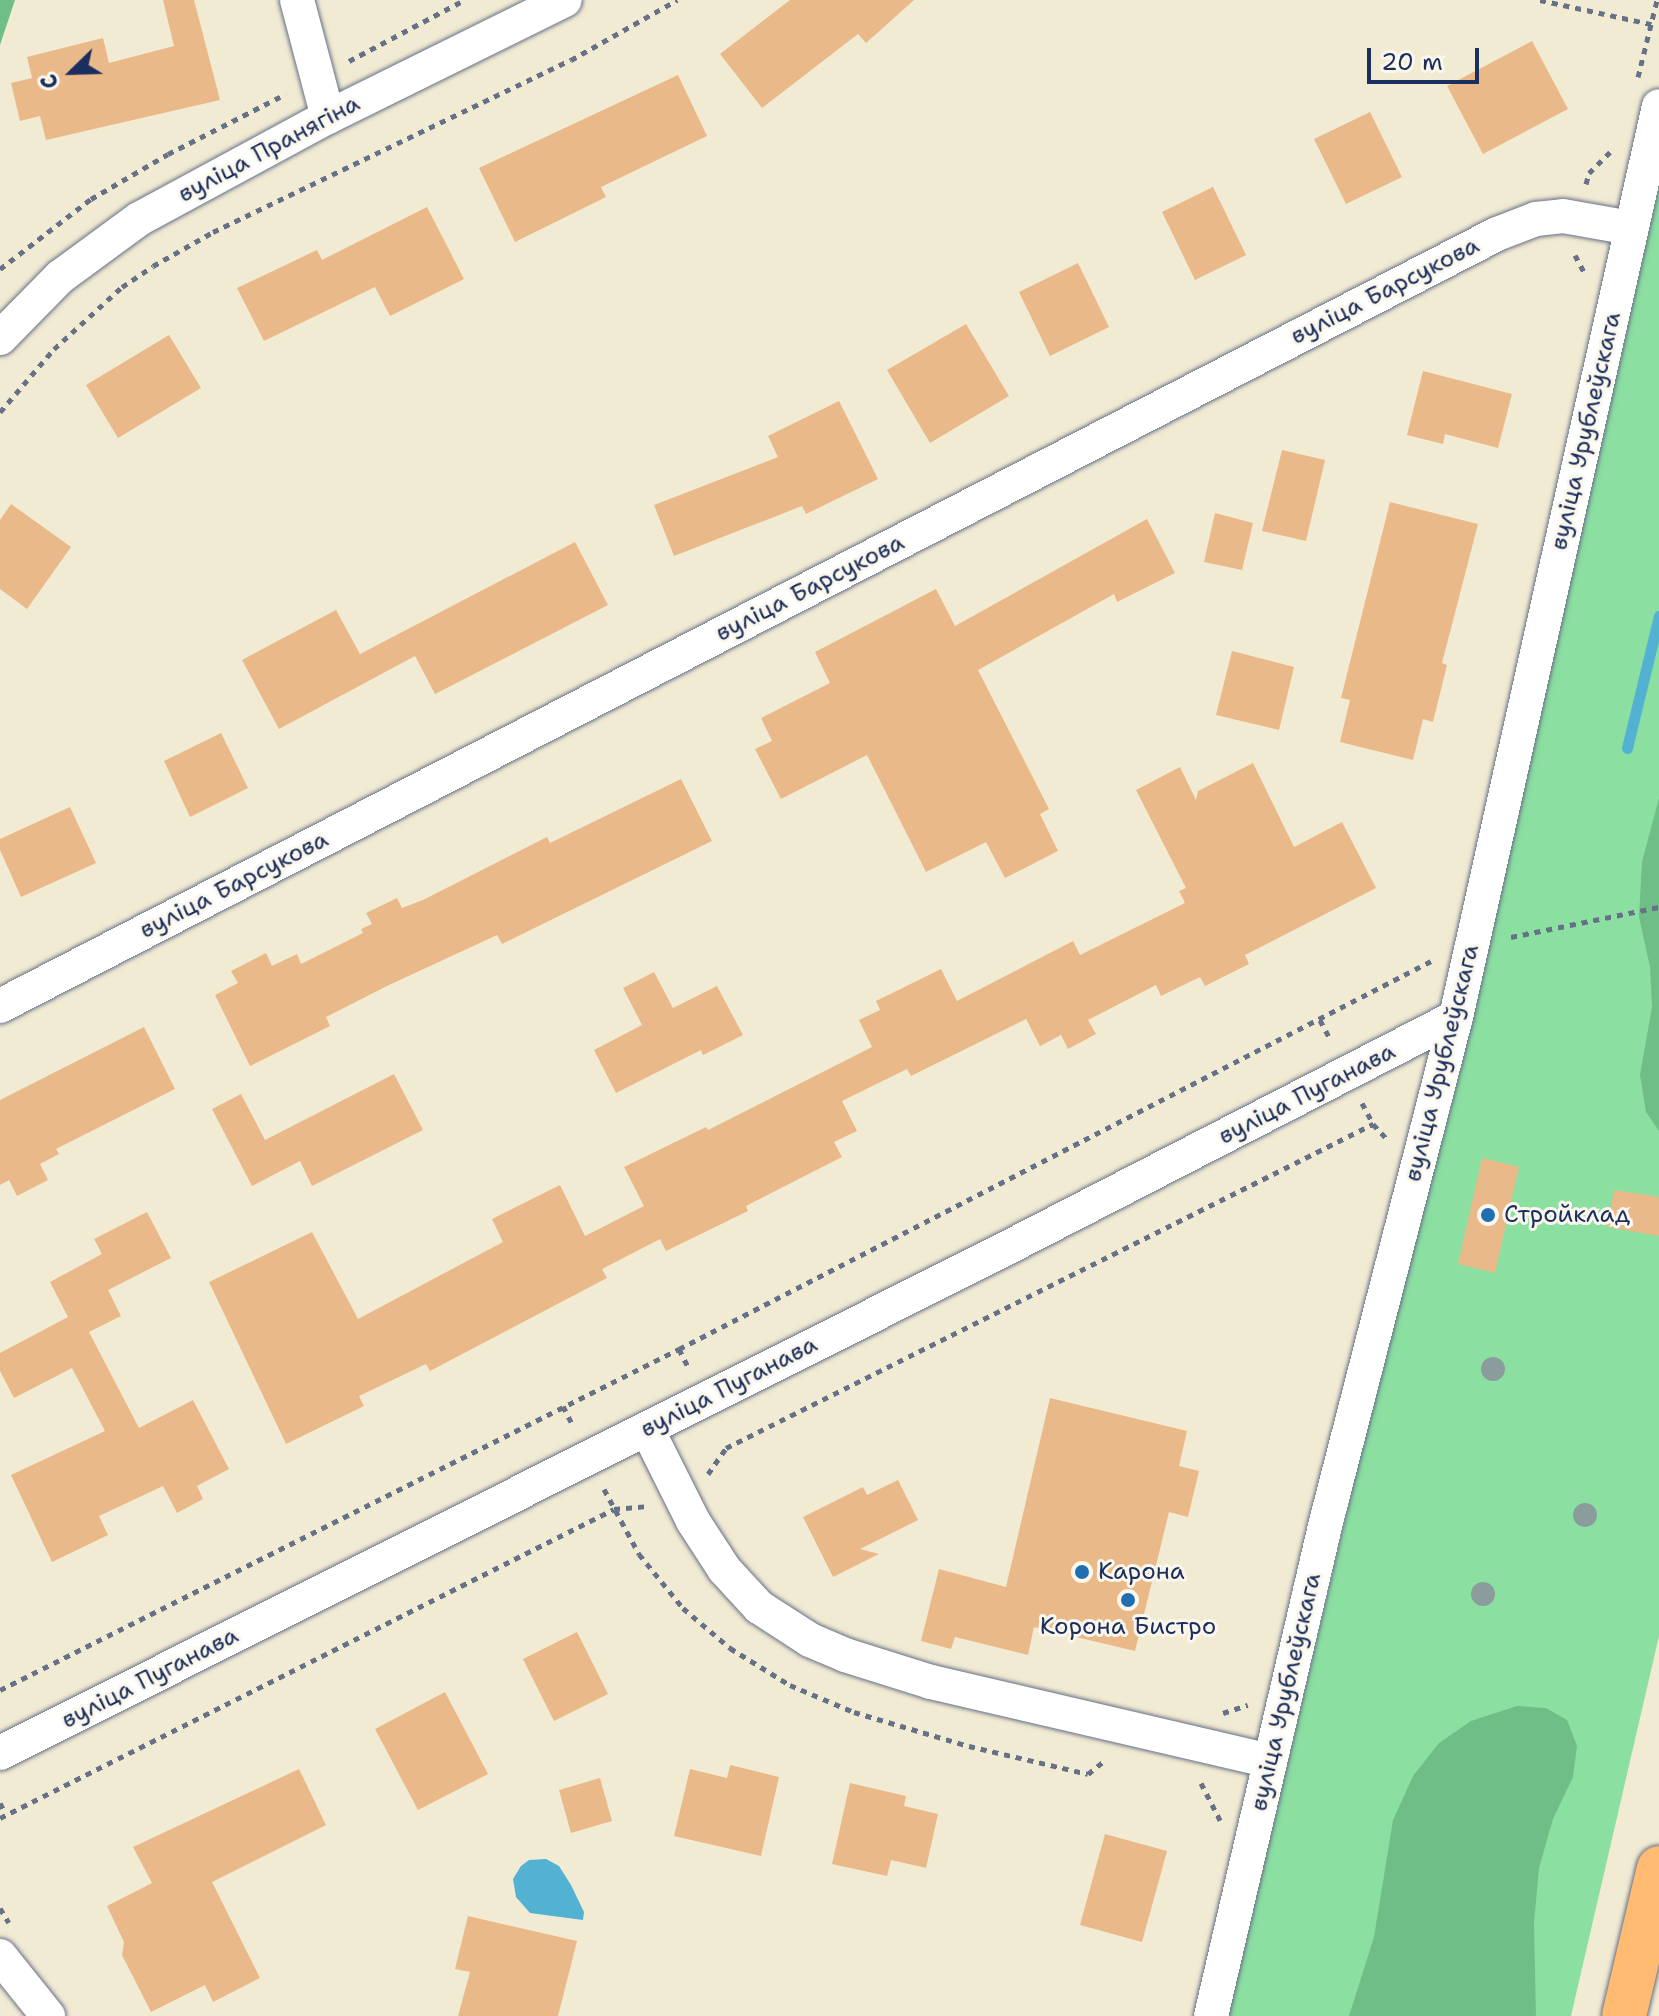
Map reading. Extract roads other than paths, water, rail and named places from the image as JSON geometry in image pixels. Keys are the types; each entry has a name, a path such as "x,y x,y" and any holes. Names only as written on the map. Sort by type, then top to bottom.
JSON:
{"highway":[{"path":"1624,2016 1659,1868"}],"street":[{"path":"297,0 328,117"},
{"name":"вуліца Пранягіна","path":"0,338 60,277 97,247 191,189 328,117 565,0"},
{"name":"вуліца Урублеўскага","path":"1211,2016 1270,1761 1420,1150 1456,1017 1659,106"},
{"name":"вуліца Барсукова","path":"0,1006 1497,234 1536,219 1563,216 1631,228"},
{"name":"вуліца Пуганава","path":"0,1753 647,1429 1456,1017"},
{"path":"647,1429 709,1548 741,1589 780,1623 810,1640 871,1664 931,1682 1270,1761"},
{"path":"0,1956 48,2016"}],"water":[{"path":"546,1859 559,1866 571,1885 584,1912 583,1920 530,1913 516,1897 513,1879 521,1866 529,1860"}],"waterway":[{"path":"1627,748 1659,616"}],"place":[{"name":"Стройклад","path":"1488,1215"},
{"name":"Карона","path":"1082,1572"},
{"name":"Корона Бистро","path":"1128,1600"}]}
